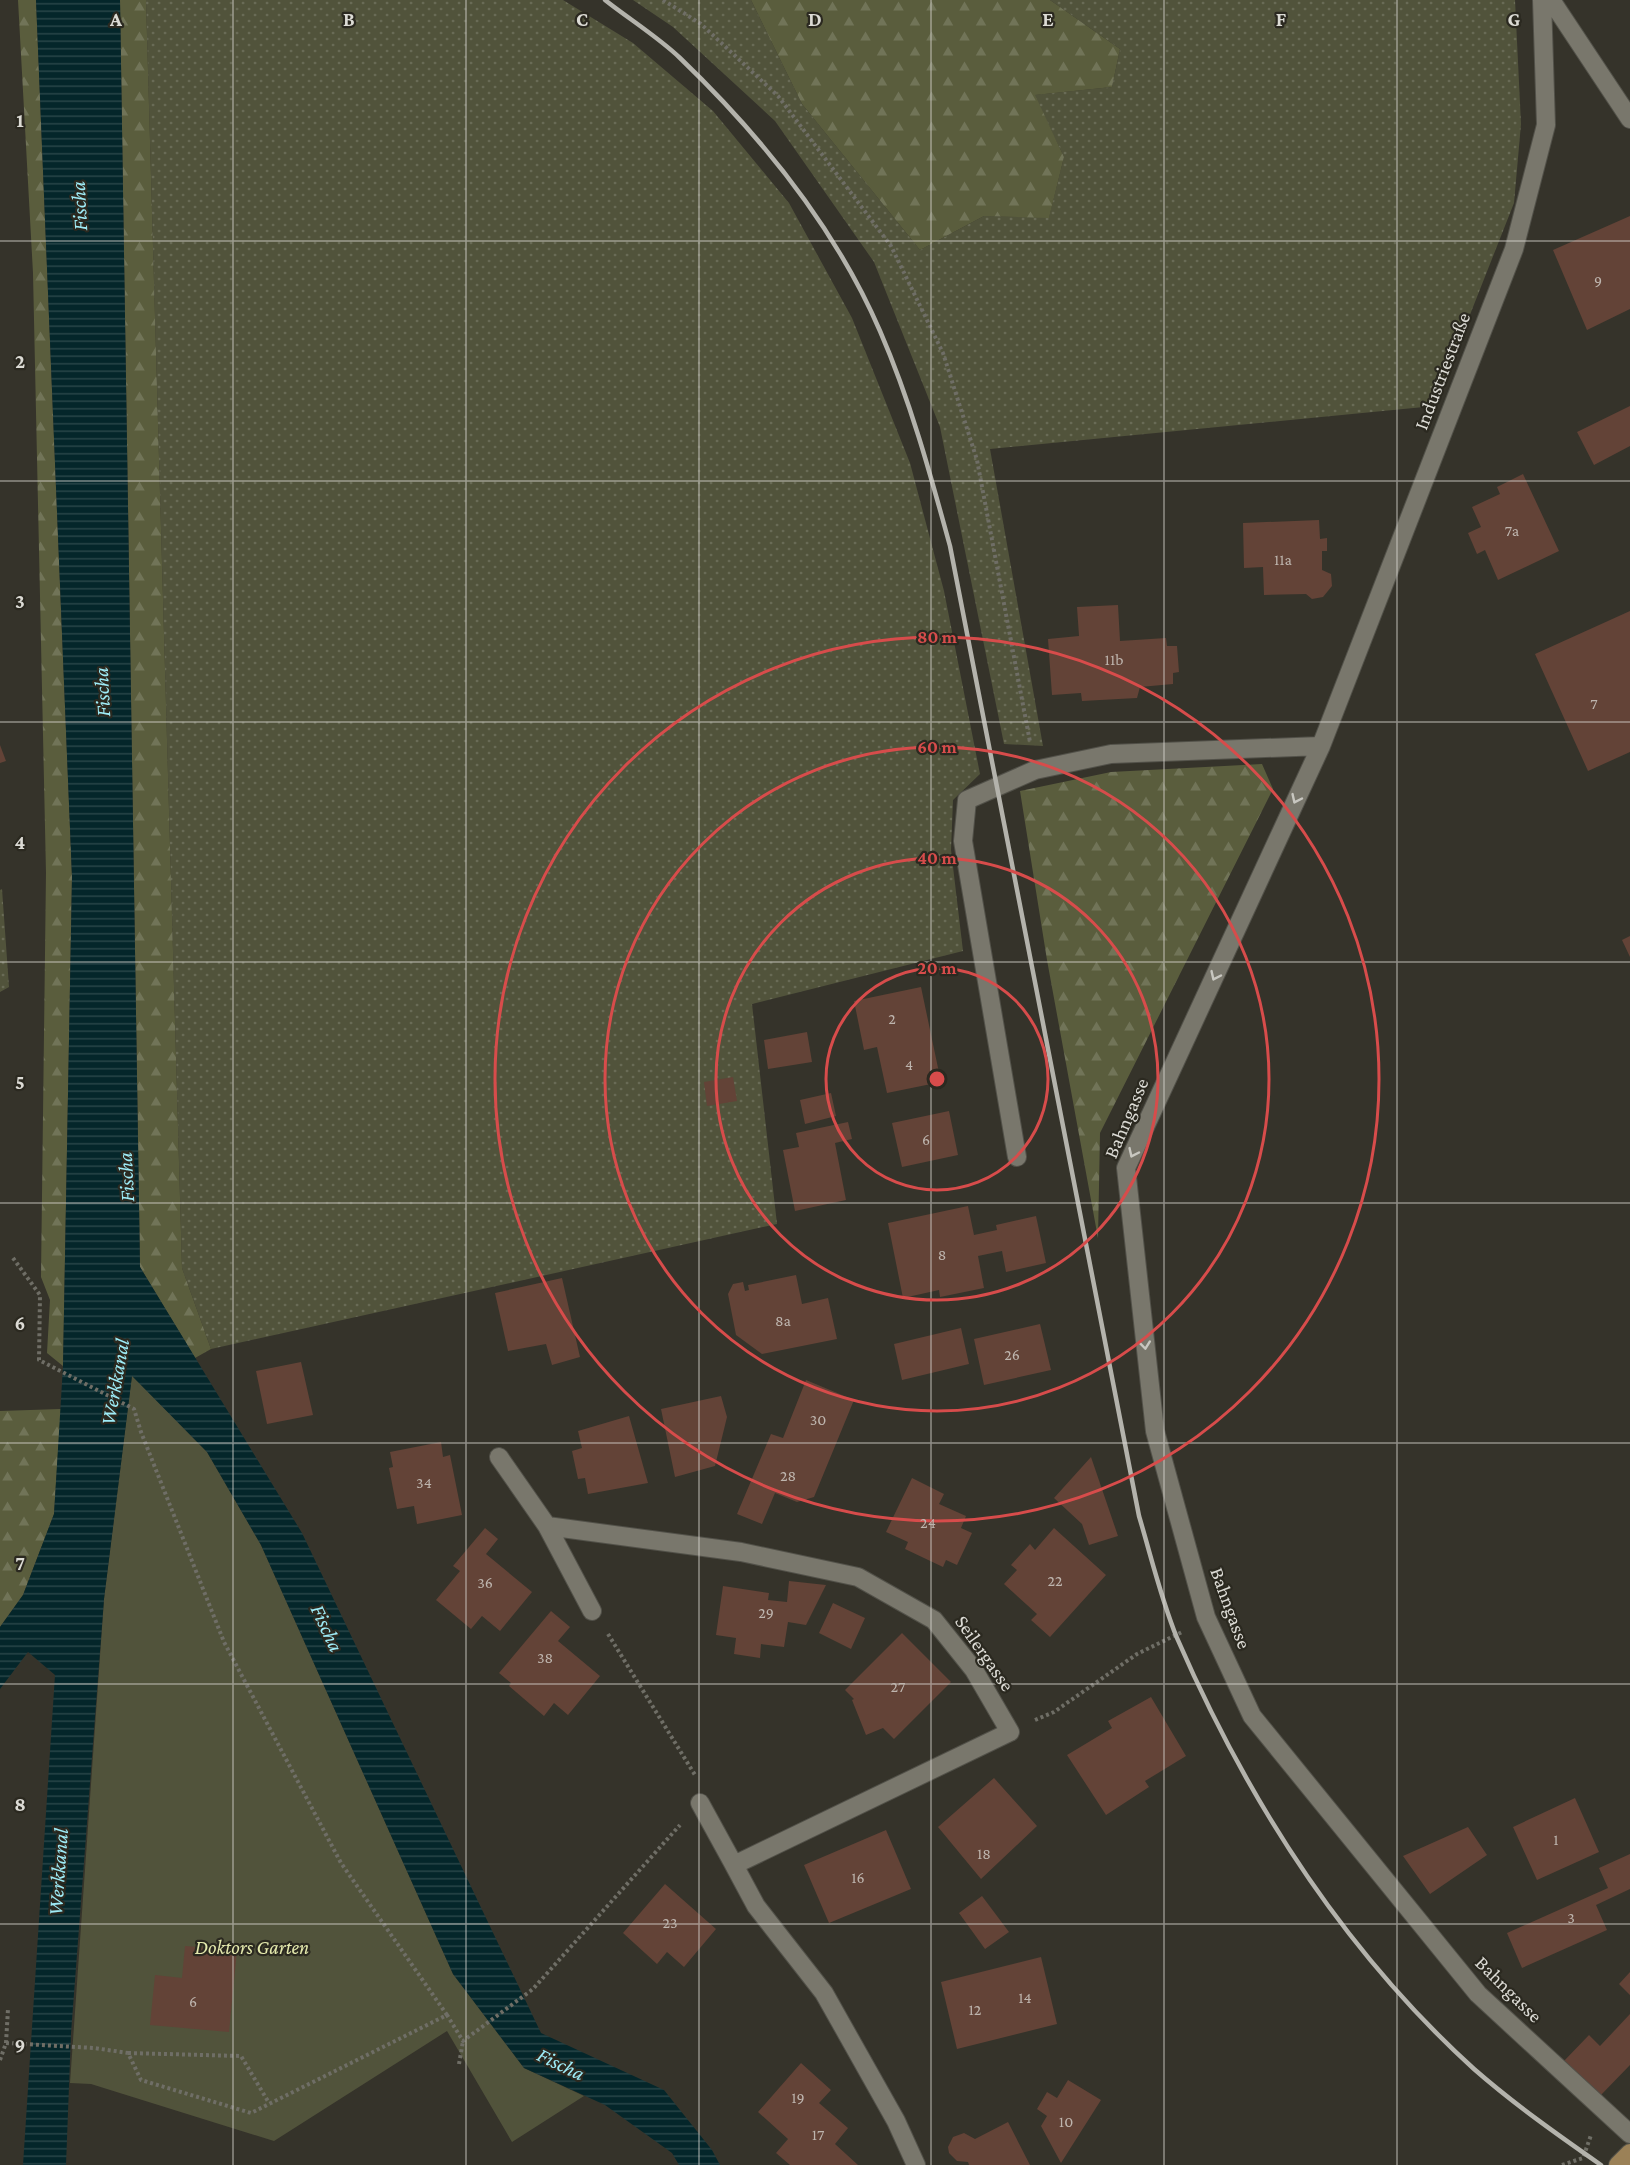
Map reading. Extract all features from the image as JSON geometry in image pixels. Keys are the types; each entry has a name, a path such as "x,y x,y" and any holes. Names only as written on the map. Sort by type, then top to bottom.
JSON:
{"main road":[{"path":"1618,2165 1630,2153"}],"street":[{"name":"Industriestraße","path":"1321,746 1515,249 1546,125 1542,0"},
{"path":"1551,0 1630,119"},
{"path":"1017,1157 963,842 967,800 1035,770 1111,754 1321,746"},
{"name":"Bahngasse","path":"1321,746 1126,1168 1155,1431 1206,1617 1252,1716 1478,1994 1630,2134"},
{"path":"499,1457 547,1526 592,1611"},
{"name":"Seilergasse","path":"547,1526 741,1552 858,1577 934,1620 974,1670 1010,1732"},
{"path":"734,1865 1010,1732"},
{"path":"700,1803 756,1906 824,1993 896,2121 916,2165"}],"path":[{"path":"663,0 701,24 778,96 891,246 928,321 943,353 977,460 1035,770"},
{"path":"13,1258 40,1295 39,1360 134,1408 141,1432 224,1642 341,1863 463,2041 459,2064"},
{"path":"463,2041 533,1989 700,1803 698,1780 592,1611"},
{"path":"1010,1732 1054,1712 1137,1654 1206,1617"},
{"path":"0,2060 6,2043 8,2009"},
{"path":"128,2053 141,2080 251,2113 447,2015"},
{"path":"6,2043 94,2048 128,2053 241,2056 269,2103"},
{"path":"1562,2165 1583,2158 1592,2132 1591,2098"}],"green space":[{"path":"18,0 36,0 72,877 63,1366 47,1353 50,1300 41,1277 46,873 33,273"},
{"path":"120,0 146,0 182,1268 211,1349 195,1358 140,1267"},
{"path":"146,0 563,0 633,43 713,111 789,203 852,318 910,463 944,591 980,774 953,800 951,850 963,951 752,1004 777,1224 211,1349 182,1268"},
{"path":"633,0 751,0 802,104 920,250 984,216 1049,217 1064,157 1034,95 1112,87 1120,49 1050,0 1515,0 1521,124 1514,203 1434,406 990,449 1043,746 1004,744 940,427 874,262 775,121 673,27"},
{"path":"751,0 1050,0 1120,49 1112,87 1035,95 1064,157 1049,218 984,216 920,250 802,104"},
{"path":"1262,764 1273,789 1100,1133 1098,1238 1047,960 1020,791 1111,772"},
{"path":"2,889 9,987 0,992 0,890"},
{"name":"Doktors Garten","path":"132,1375 207,1452 261,1545 453,1974 524,2068 584,2096 512,2142 447,2031 274,2141 91,2084 70,2083 104,1599"},
{"path":"61,1409 54,1514 23,1595 0,1627 0,1411"}],"water":[{"path":"36,0 120,0 140,1267 302,1533 541,2033 664,2090 712,2150 720,2165 679,2165 672,2153 605,2105 524,2068 453,1974 261,1545 207,1452 132,1376 104,1599 71,2033 66,2165 23,2165 55,1675 28,1652 0,1689 0,1627 23,1595 54,1514 63,1366 72,877"}],"building":[{"path":"1630,216 1630,309 1587,330 1553,250"},
{"path":"1630,406 1630,446 1594,465 1577,432"},
{"path":"1523,474 1559,551 1498,580 1485,550 1477,554 1468,533 1481,527 1472,507 1500,494 1497,487"},
{"path":"1319,520 1320,539 1327,538 1327,551 1322,551 1322,570 1331,574 1332,586 1323,597 1312,599 1306,594 1264,595 1263,567 1244,568 1243,523"},
{"path":"1118,605 1120,641 1166,638 1167,646 1177,646 1179,672 1173,673 1173,684 1140,687 1137,698 1082,701 1081,693 1052,695 1048,639 1079,636 1077,607"},
{"path":"1630,611 1630,752 1588,771 1535,654"},
{"path":"0,745 6,761 0,763"},
{"path":"1630,936 1630,957 1622,940"},
{"path":"921,987 941,1082 887,1093 877,1047 864,1050 854,1001"},
{"path":"807,1032 812,1062 768,1069 764,1040"},
{"path":"733,1077 737,1101 707,1106 704,1082"},
{"path":"831,1093 836,1116 805,1124 800,1100"},
{"path":"949,1111 958,1155 902,1167 892,1123"},
{"path":"848,1122 852,1139 835,1143 846,1200 795,1211 783,1150 799,1147 796,1133"},
{"path":"968,1206 974,1235 997,1230 996,1225 1036,1216 1046,1263 1006,1272 1002,1251 978,1256 984,1288 940,1297 939,1290 903,1298 888,1223"},
{"path":"796,1275 802,1304 828,1298 837,1339 762,1354 736,1335 728,1294 733,1284 743,1282 745,1291 749,1290 748,1285"},
{"path":"562,1278 580,1357 552,1365 546,1344 508,1351 495,1293"},
{"path":"1040,1324 1051,1370 984,1385 974,1339"},
{"path":"961,1328 969,1364 902,1380 894,1344"},
{"path":"301,1362 313,1415 267,1424 256,1371"},
{"path":"806,1380 854,1400 814,1497 797,1502 775,1493 762,1524 737,1514 771,1434 783,1438"},
{"path":"721,1396 727,1417 715,1466 675,1477 661,1409"},
{"path":"629,1416 648,1483 588,1494 585,1478 578,1479 572,1451 582,1448 578,1431"},
{"path":"441,1442 443,1457 450,1455 462,1515 417,1524 414,1506 397,1509 389,1468 393,1467 390,1452"},
{"path":"1091,1457 1118,1536 1089,1545 1082,1524 1054,1498"},
{"path":"912,1478 944,1494 939,1504 966,1516 961,1528 972,1533 957,1565 946,1560 943,1567 905,1549 908,1542 886,1532"},
{"path":"485,1528 498,1539 486,1554 532,1592 500,1631 482,1616 471,1629 436,1600 460,1571 453,1566"},
{"path":"1054,1528 1106,1575 1050,1637 1031,1620 1037,1614 1004,1584 1017,1570 1011,1565 1030,1544 1035,1550"},
{"path":"789,1581 826,1585 806,1625 788,1622 784,1647 761,1644 760,1658 734,1654 736,1638 716,1635 723,1586 769,1593 768,1600 787,1602"},
{"path":"833,1603 865,1618 851,1649 819,1633"},
{"path":"551,1611 570,1627 558,1641 600,1676 568,1715 554,1703 544,1716 509,1686 511,1683 499,1673"},
{"path":"902,1633 951,1682 894,1739 883,1728 866,1735 852,1700 854,1699 845,1690"},
{"path":"1151,1697 1186,1756 1145,1781 1149,1787 1106,1815 1067,1755 1112,1728 1108,1721"},
{"path":"994,1778 1037,1826 981,1879 938,1827"},
{"path":"1575,1798 1599,1852 1537,1880 1513,1827"},
{"path":"1468,1827 1487,1855 1430,1894 1403,1856"},
{"path":"886,1830 911,1889 829,1923 804,1865"},
{"path":"1630,1854 1630,1889 1596,1905 1607,1930 1522,1968 1507,1933 1608,1888 1599,1868"},
{"path":"665,1884 716,1929 684,1967 667,1952 657,1964 623,1933"},
{"path":"982,1896 1009,1932 985,1949 959,1913"},
{"path":"185,1946 237,1950 229,2032 150,2025 155,1975 182,1978"},
{"path":"1041,1957 1057,2024 957,2049 941,1982"},
{"path":"1630,1972 1630,1995 1619,1984"},
{"path":"1630,2014 1630,2065 1600,2096 1563,2062 1589,2035 1600,2046"},
{"path":"801,2063 831,2090 819,2103 848,2128 835,2144 858,2165 790,2165 776,2153 788,2139 758,2112"},
{"path":"1068,2080 1101,2100 1061,2163 1041,2126 1047,2116 1037,2109 1047,2092 1057,2098"},
{"path":"1008,2122 1030,2165 969,2165 968,2162 957,2161 949,2153 948,2147 953,2137 964,2133 975,2139"}],"railway":[{"path":"605,0 680,58 739,119 794,185 841,256 862,293 901,383 950,546 1139,1516 1171,1623 1204,1698 1267,1814 1341,1923 1382,1974 1426,2023 1474,2069 1520,2107 1601,2165"}],"water label":[{"name":"Fischa","path":"79,206"},
{"name":"Fischa","path":"102,692"},
{"name":"Fischa","path":"126,1177"},
{"name":"Werkkanal","path":"115,1382"},
{"name":"Fischa","path":"327,1628"},
{"name":"Werkkanal","path":"58,1872"},
{"name":"Fischa","path":"561,2064"}]}
